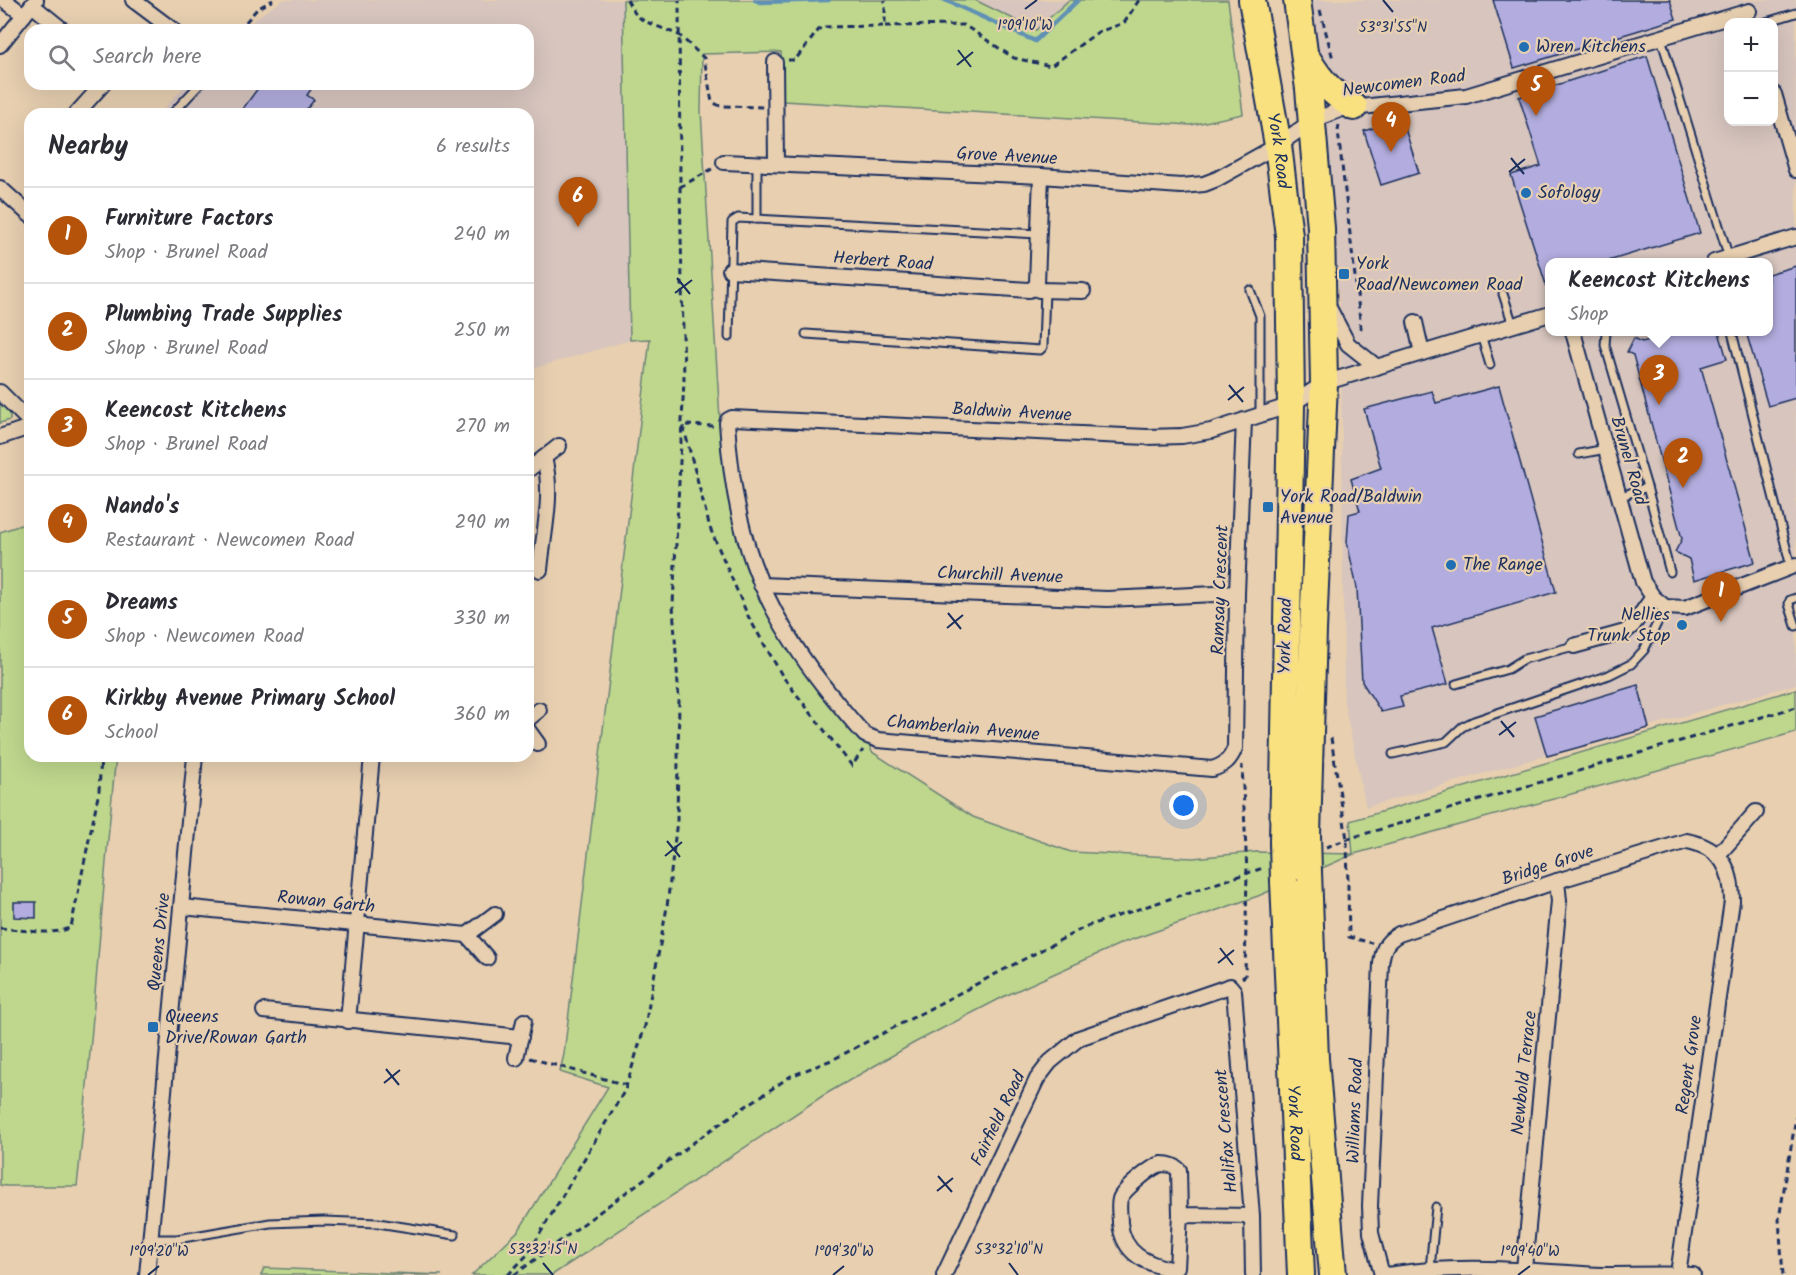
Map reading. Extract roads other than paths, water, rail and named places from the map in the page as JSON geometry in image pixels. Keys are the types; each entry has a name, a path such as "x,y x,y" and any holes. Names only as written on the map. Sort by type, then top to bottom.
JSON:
{"highway":[{"name":"York Road","path":"1252,0 1278,145 1289,236 1291,405 1304,842 1308,872 1315,1059 1333,1275"},
{"name":"York Road","path":"1297,0 1312,121 1321,228 1324,383 1304,842 1276,874 1301,1275"},
{"path":"1304,55 1326,86 1335,95 1354,107"}],"street":[{"path":"4,0 31,7 55,24"},
{"path":"133,0 161,24"},
{"path":"0,45 31,7"},
{"name":"Newcomen Road","path":"1278,145 1312,121 1342,109 1466,96 1749,11"},
{"path":"775,62 776,164"},
{"path":"81,108 98,90"},
{"path":"1778,111 1796,170"},
{"name":"Grove Avenue","path":"724,162 1041,176 1181,186 1204,184 1278,145"},
{"path":"1040,289 1037,283 1041,176"},
{"path":"0,188 24,210"},
{"path":"1729,258 1796,237"},
{"name":"Herbert Road","path":"730,270 1029,290 1083,291"},
{"path":"1323,294 1348,344 1377,367"},
{"name":"Baldwin Avenue","path":"727,423 744,418 1148,437 1191,435 1291,405 1324,383 1545,315"},
{"path":"1415,322 1422,353"},
{"name":"Brunel Road","path":"1574,336 1643,582 1653,597 1665,607"},
{"path":"0,392 24,416"},
{"name":"Ramsay Crescent","path":"1232,754 1244,420"},
{"name":"Chamberlain Avenue","path":"727,423 731,477 739,520 761,585 778,620 801,657 865,735 878,740 1212,769 1222,766 1232,754"},
{"path":"0,437 24,430"},
{"path":"534,466 559,446"},
{"path":"540,570 535,553 548,491 548,473 544,458"},
{"path":"1665,607 1685,608 1793,566"},
{"name":"Churchill Avenue","path":"761,585 1107,599 1237,593"},
{"path":"1574,646 1625,632 1633,625 1653,597"},
{"path":"534,714 539,710"},
{"path":"534,738 538,744"},
{"name":"Queens Drive","path":"147,1275 194,762"},
{"path":"348,1020 371,762"},
{"path":"1720,859 1756,812"},
{"name":"Bridge Grove","path":"1384,947 1389,939 1399,934 1557,881 1687,841 1699,844 1720,859"},
{"name":"Regent Grove","path":"1678,1274 1732,901 1730,873 1720,859"},
{"name":"Newbold Terrace","path":"1524,1269 1559,901 1557,881"},
{"name":"Rowan Garth","path":"182,907 467,935"},
{"path":"487,958 467,935 495,914"},
{"name":"Williams Road","path":"1382,1275 1371,1233 1370,1206 1381,964 1384,947"},
{"name":"Halifax Crescent","path":"1230,986 1234,991 1252,1216 1253,1275"},
{"name":"Fairfield Road","path":"944,1275 1037,1079 1050,1062 1079,1038 1230,986"},
{"path":"264,1011 521,1037"},
{"path":"517,1056 524,1021"},
{"path":"1162,1164 1179,1170 1180,1215 1177,1267 1174,1270 1143,1261 1126,1244 1121,1235 1120,1199 1124,1192 1154,1167 1162,1164"},
{"path":"1180,1215 1252,1216"},
{"path":"1388,1275 1430,1269 1524,1269 1603,1275 1693,1275"}],"lane":[{"path":"1778,18 1796,13"},
{"path":"1661,38 1729,258"},
{"path":"178,108 194,90"},
{"path":"757,163 757,219"},
{"path":"729,337 732,222 738,218 1039,234"},
{"path":"806,334 1040,350 1043,347 1040,289"},
{"path":"1250,290 1260,316 1260,415"},
{"path":"1503,294 1513,325"},
{"path":"1481,335 1490,365"},
{"path":"1606,336 1605,345 1670,572"},
{"path":"1733,336 1793,566"},
{"path":"1580,454 1606,449"},
{"path":"1619,497 1647,487"},
{"path":"1796,598 1790,600 1789,604 1796,626"},
{"path":"1393,754 1446,742 1462,727 1609,675 1631,664 1649,642 1665,607"},
{"path":"1456,684 1508,669 1524,659 1574,646"},
{"path":"1430,1269 1436,1207"},
{"path":"150,1239 177,1239 270,1223 324,1221 378,1223 455,1235"}],"waterway":[{"path":"755,0 760,2 829,0"},
{"path":"945,0 1035,41 1078,0"}],"place":[{"name":"Wren Kitchens","path":"1524,47"},
{"name":"Dreams","path":"1536,116"},
{"name":"Nando's","path":"1391,152"},
{"name":"Sofology","path":"1526,193"},
{"name":"Kirkby Avenue Primary School","path":"578,227"},
{"name":"York Road/Newcomen Road","path":"1344,274"},
{"name":"Keencost Kitchens","path":"1659,405"},
{"name":"Plumbing Trade Supplies","path":"1683,488"},
{"name":"York Road/Baldwin Avenue","path":"1268,507"},
{"name":"The Range","path":"1451,565"},
{"name":"Furniture Factors","path":"1721,622"},
{"name":"Nellies Trunk Stop","path":"1682,625"},
{"name":"Queens Drive/Rowan Garth","path":"153,1027"}]}
